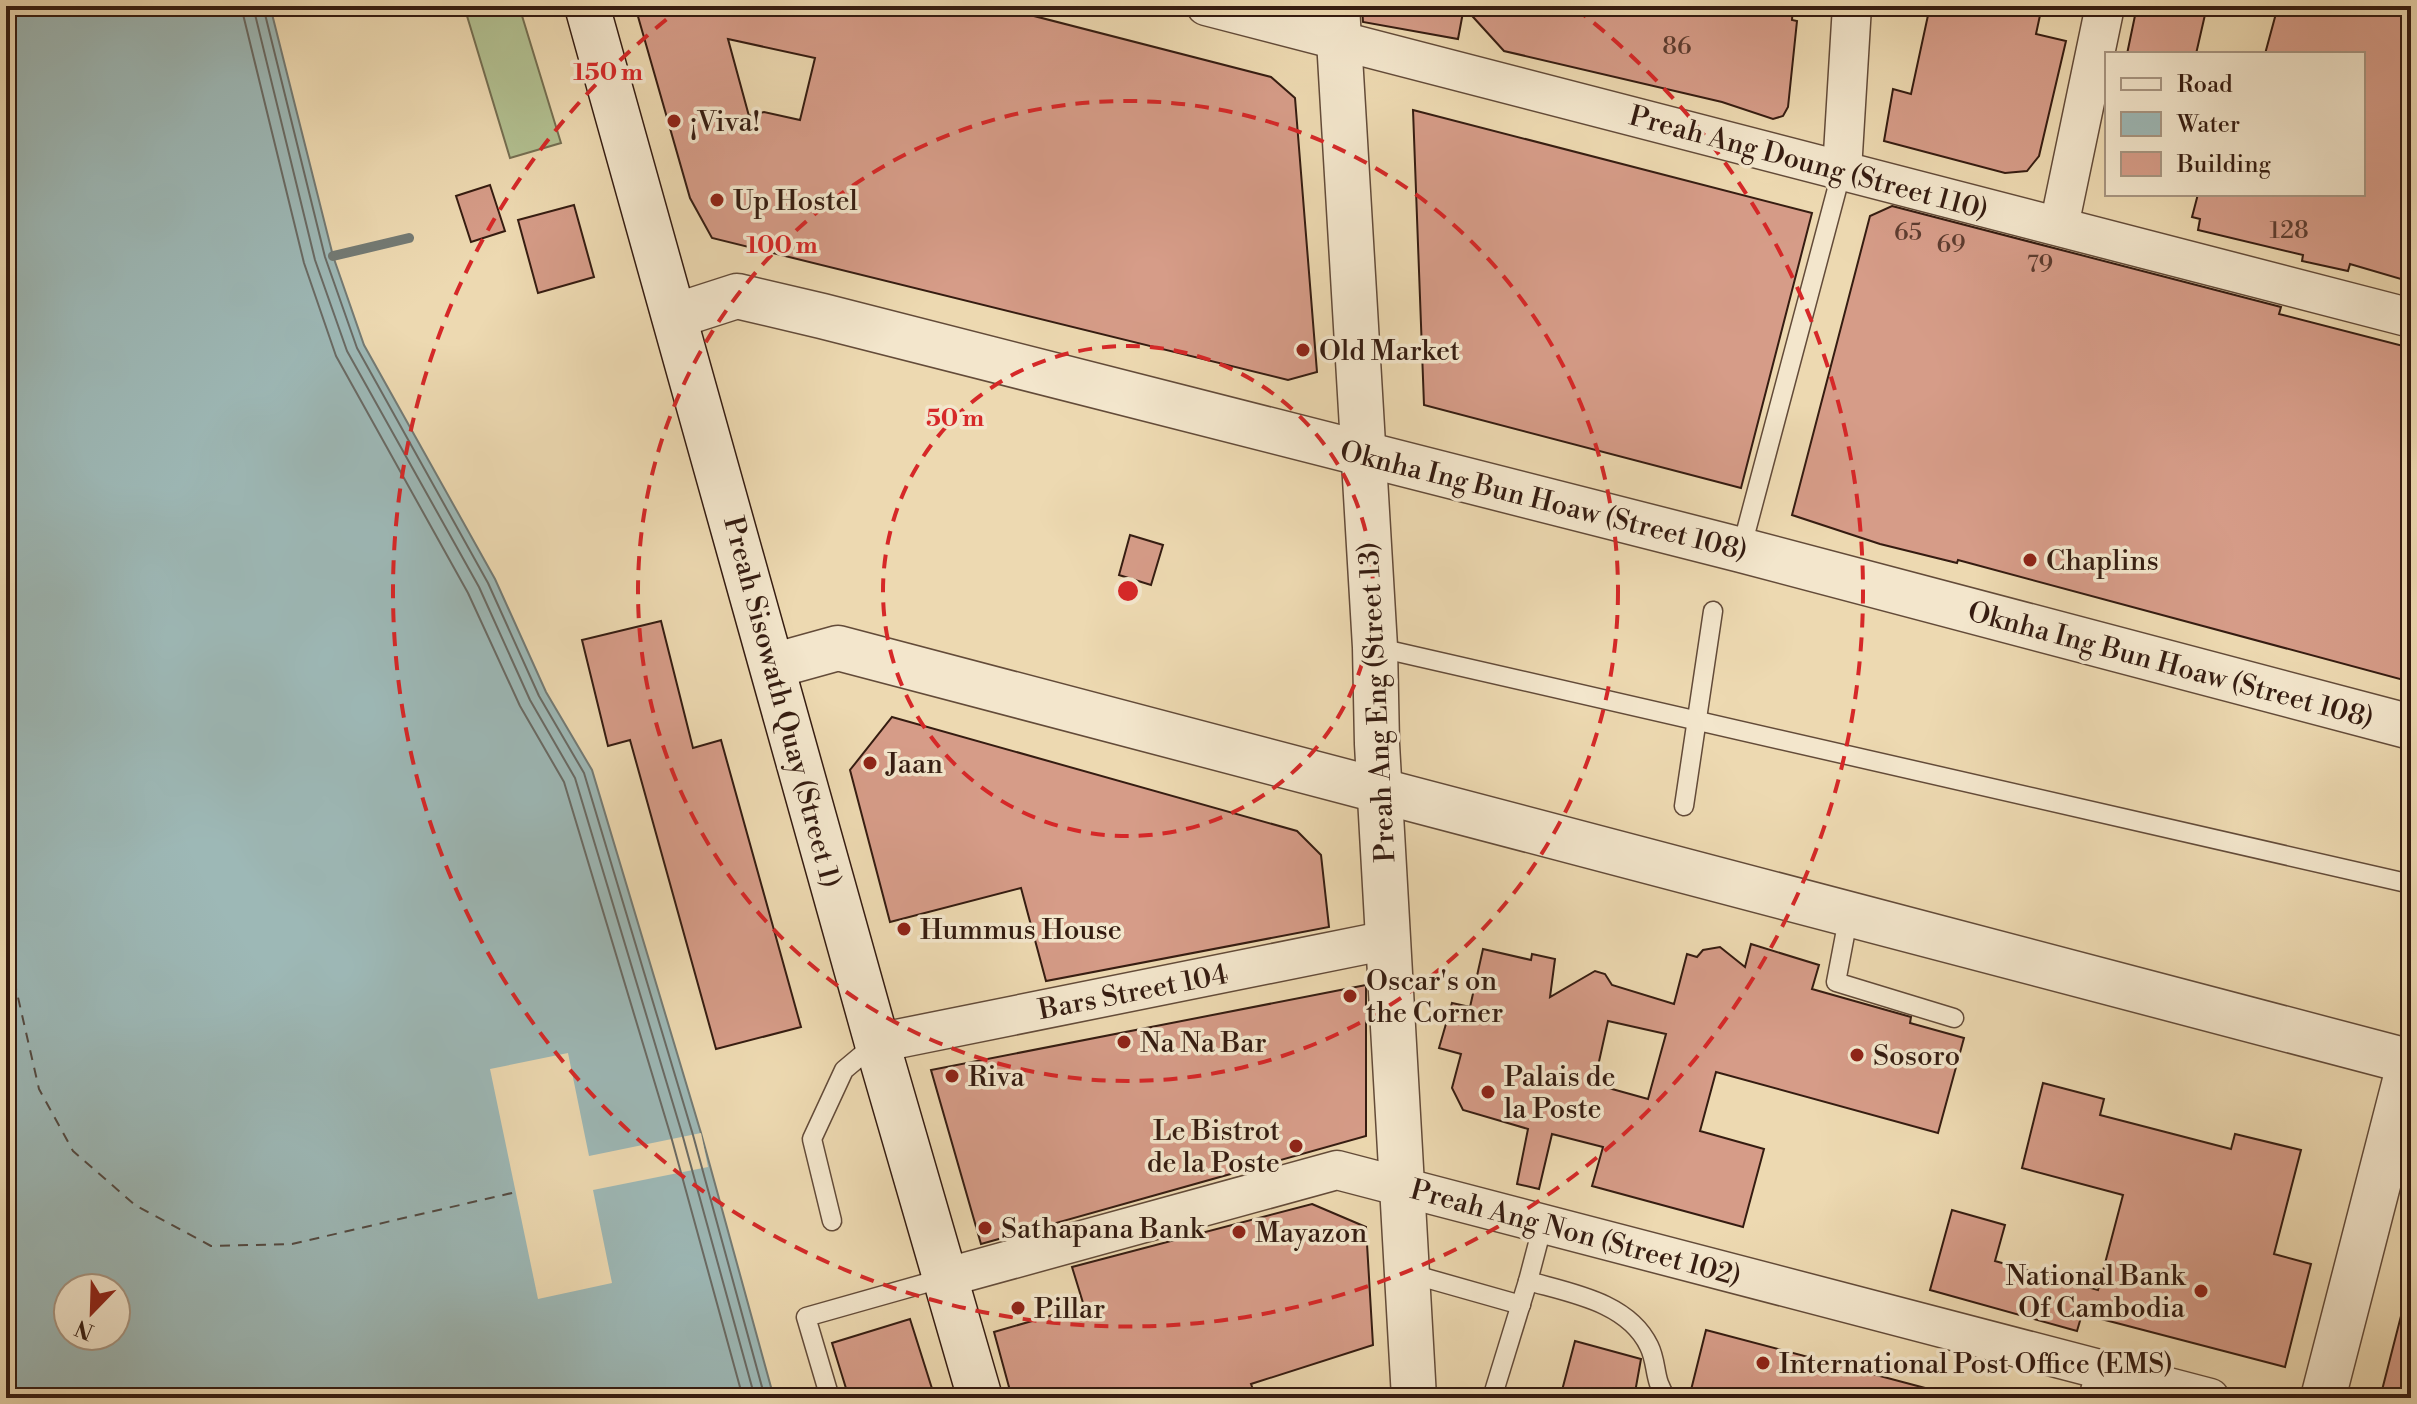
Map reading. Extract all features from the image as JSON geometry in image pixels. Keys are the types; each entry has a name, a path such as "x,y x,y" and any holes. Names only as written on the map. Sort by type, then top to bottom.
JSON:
{"street":[{"name":"Preah Sisowath Quay (Street 1)","path":"587,6 877,1043 980,1398"},
{"name":"Preah Ang Doung (Street 110)","path":"1206,6 1338,23 1842,170 2411,318"},
{"path":"1842,170 1852,6"},
{"path":"2059,226 2105,6"},
{"name":"Preah Ang Eng (Street 13)","path":"1338,23 1375,647 1380,790 1414,1398"},
{"name":"Oknha Ing Bun Hoaw (Street 108)","path":"675,316 737,296 1741,550 2411,727"},
{"path":"773,666 838,648 2411,1060 2323,1398"},
{"name":"Bars Street 104","path":"877,1043 1388,940"},
{"name":"Preah Ang Non (Street 102)","path":"944,1278 1337,1170 1543,1224 2092,1383 2210,1398"}],"lane":[{"path":"1741,550 1842,170"},
{"path":"1684,806 1713,611"},
{"path":"1375,647 2411,884"},
{"path":"1849,913 1836,982 1954,1018"},
{"path":"832,1221 812,1139 844,1070 877,1043"},
{"path":"1492,1398 1543,1224"},
{"path":"1406,1272 1521,1305"},
{"path":"830,1398 806,1317 944,1278"},
{"path":"1528,1281 1605,1303 1649,1345 1655,1377 1667,1398"}],"green space":[{"path":"464,6 519,6 561,143 510,158"}],"water":[{"path":"6,6 270,6 333,256 364,345 495,579 546,692 592,770 701,1133 774,1398 6,1398"}],"pier":[{"path":"568,1053 589,1156 701,1133 708,1167 593,1190 612,1283 538,1299 490,1069"}],"building":[{"path":"635,6 995,6 1271,77 1295,98 1317,372 1288,380 712,238 690,198","holes":["728,39 815,58 800,120 764,112 749,116"]},
{"path":"1362,6 1793,6 1792,20 1797,21 1788,107 1783,116 1773,119 1722,102 1504,51 1464,7 1458,39 1363,22"},
{"path":"1930,6 2042,6 2036,34 2066,41 2039,156 2027,171 2005,173 1884,141 1893,89 1911,94"},
{"path":"2137,6 2207,6 2196,52 2127,52"},
{"path":"2278,6 2411,6 2411,223 2403,252 2411,253 2411,282 2350,264 2348,271 2302,261 2303,255 2198,230 2200,219 2192,217 2197,196 2365,196 2365,52 2266,52"},
{"path":"1413,110 1812,213 1741,488 1424,405"},
{"path":"490,185 505,231 471,242 456,196"},
{"path":"574,205 594,277 538,293 518,220"},
{"path":"1892,206 2281,307 2279,314 2411,348 2411,682 1958,560 1957,563 1880,544 1792,515 1870,216"},
{"path":"1130,535 1163,545 1151,585 1119,575"},
{"path":"661,621 693,748 721,740 801,1027 716,1049 630,740 608,746 582,640"},
{"path":"892,717 1297,831 1321,855 1329,927 1046,981 1021,888 890,922 850,770"},
{"path":"1751,944 1819,965 1812,989 1911,1017 1910,1023 1964,1038 1938,1133 1716,1072 1700,1131 1764,1149 1743,1227 1592,1186 1603,1147 1552,1134 1539,1189 1517,1184 1528,1129 1463,1110 1452,1088 1461,1054 1439,1048 1452,1003 1470,1007 1483,949 1531,960 1532,954 1555,959 1550,997 1595,971 1605,974 1612,985 1674,1004 1687,954 1697,957 1703,950 1720,947 1745,967","holes":["1608,1021 1666,1034 1648,1099 1594,1084"]},
{"path":"1366,985 1366,1136 981,1244 931,1070"},
{"path":"2043,1083 2104,1099 2100,1115 2231,1149 2235,1134 2301,1150 2274,1254 2311,1264 2285,1367 2082,1314 2077,1331 1930,1290 1952,1210 2005,1225 1995,1261 2098,1290 2123,1195 2022,1168"},
{"path":"1312,1204 1366,1227 1373,1345 1251,1384 1256,1398 1012,1398 994,1332 1084,1306 1072,1267"},
{"path":"2402,1312 2411,1313 2411,1398 2380,1398"},
{"path":"910,1319 935,1398 849,1398 832,1343"},
{"name":"International Post Office (EMS)","path":"1706,1330 1929,1389 1927,1398 1689,1398"},
{"path":"1575,1341 1641,1359 1634,1398 1560,1398"}],"waterway":[{"path":"333,256 409,238"}],"ferry route":[{"path":"6,945 39,1089 73,1151 135,1205 211,1246 292,1244 516,1192"}],"place":[{"name":"¡Viva!","path":"674,121"},
{"name":"Up Hostel","path":"717,200"},
{"name":"Old Market","path":"1303,350"},
{"name":"Chaplins","path":"2030,560"},
{"name":"Jaan","path":"870,763"},
{"name":"Hummus House","path":"904,929"},
{"name":"Oscar's on the Corner","path":"1350,996"},
{"name":"Na Na Bar","path":"1124,1042"},
{"name":"Sosoro","path":"1857,1055"},
{"name":"Riva","path":"952,1076"},
{"name":"Palais de la Poste","path":"1488,1092"},
{"name":"Le Bistrot de la Poste","path":"1296,1146"},
{"name":"Sathapana Bank","path":"985,1228"},
{"name":"Mayazon","path":"1239,1232"},
{"name":"National Bank Of Cambodia","path":"2201,1291"},
{"name":"Pillar","path":"1018,1308"},
{"name":"International Post Office (EMS)","path":"1763,1363"}]}
